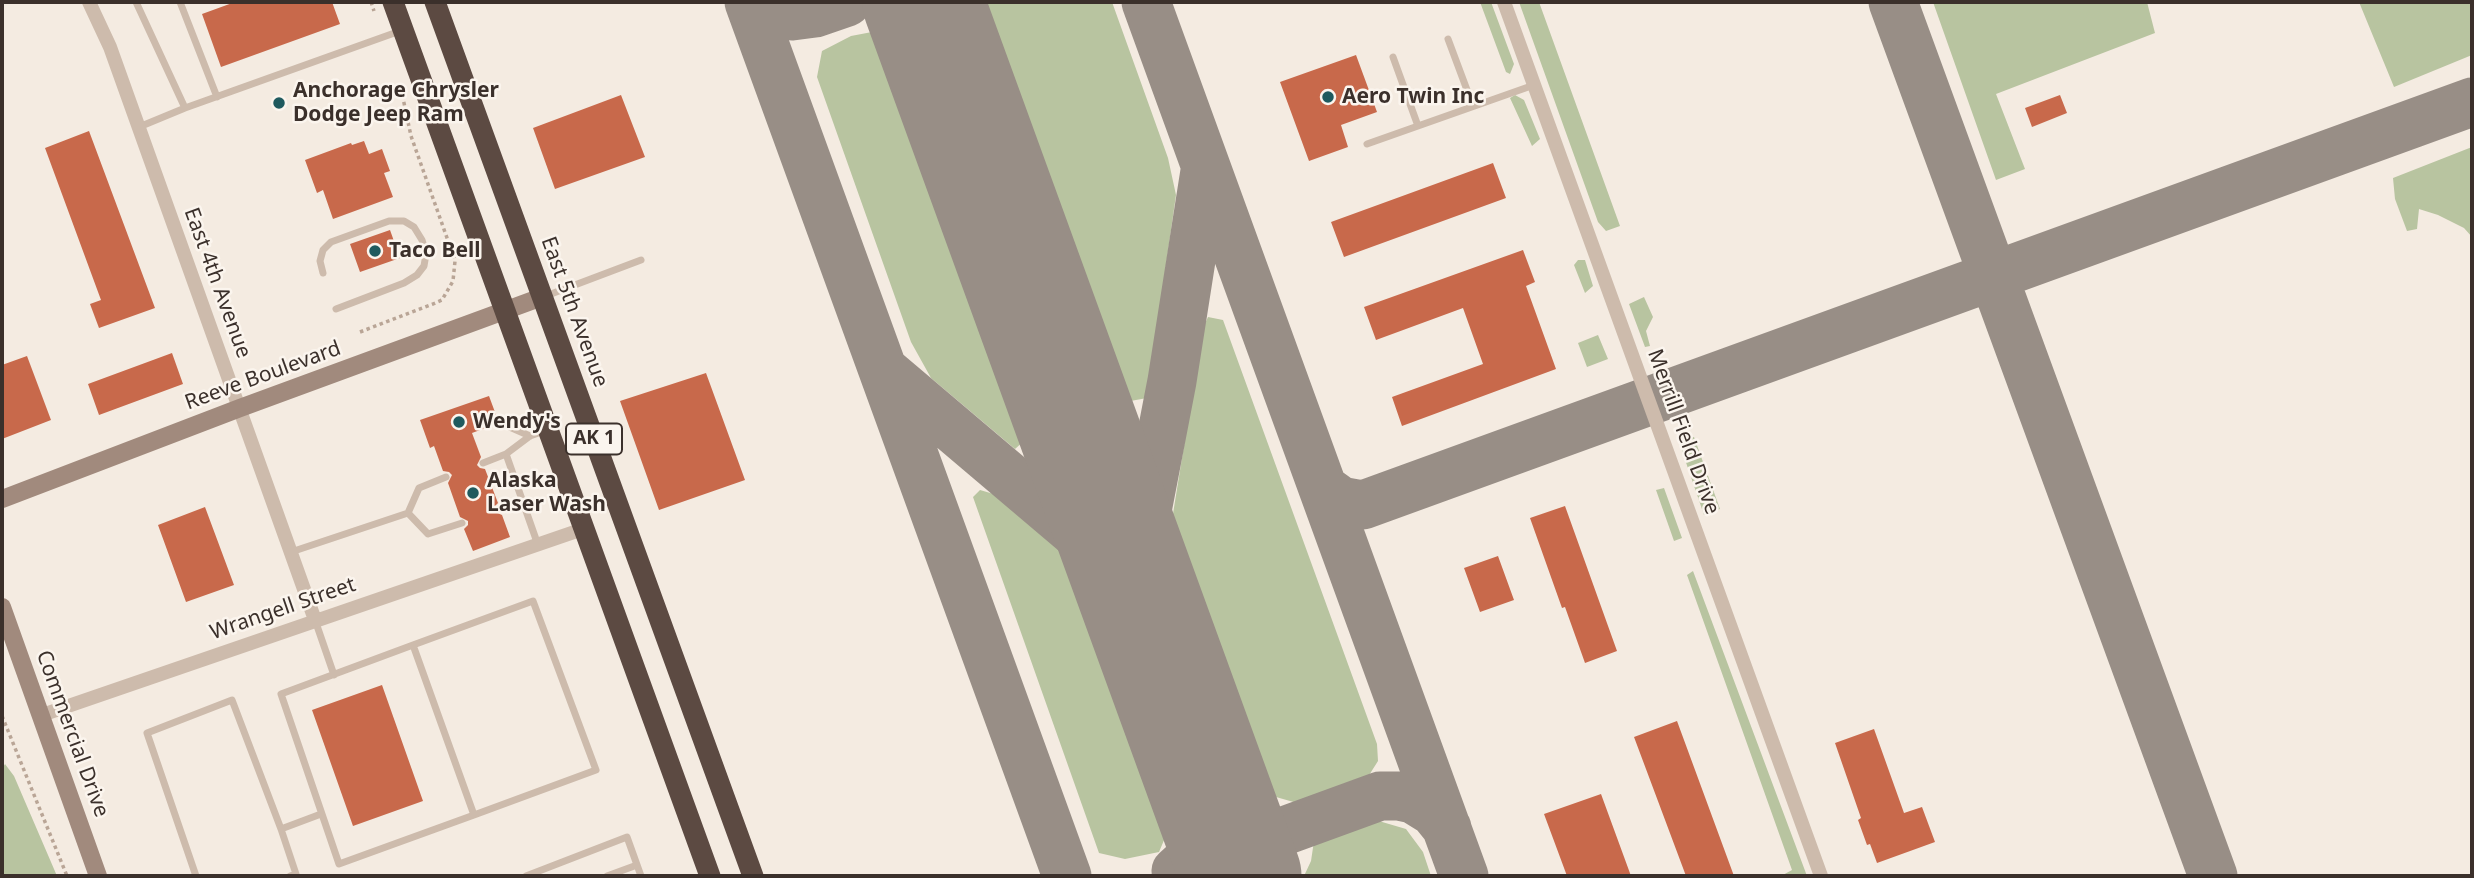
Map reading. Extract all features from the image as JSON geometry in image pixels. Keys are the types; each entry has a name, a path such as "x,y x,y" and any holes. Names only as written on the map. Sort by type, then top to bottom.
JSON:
{"highway":[{"name":"AK 1","path":"393,2 505,311 539,433 583,528 710,876"},
{"name":"East 5th Avenue","path":"435,2 753,876"}],"street":[{"name":"East 4th Avenue","path":"89,2 110,47 315,620"},
{"name":"Merrill Field Drive","path":"1504,2 1821,876"},
{"name":"Reeve Boulevard","path":"2,499 542,297"},
{"name":"Wrangell Street","path":"42,715 583,528"},
{"name":"Commercial Drive","path":"2,607 98,876"}],"lane":[{"path":"136,2 185,108"},
{"path":"180,2 217,97"},
{"path":"139,127 404,30"},
{"path":"1448,39 1473,106"},
{"path":"1393,57 1418,126"},
{"path":"1367,144 1534,84"},
{"path":"323,273 320,261 323,250 331,242 389,221 404,221 414,227 422,240 426,254 424,265 416,275 404,283 336,309"},
{"path":"542,297 641,260"},
{"path":"505,425 539,433"},
{"path":"483,463 506,454 539,433"},
{"path":"506,454 538,545"},
{"path":"291,552 408,513 419,488 446,477"},
{"path":"500,509 523,501"},
{"path":"408,513 428,534 462,523"},
{"path":"533,601 596,770 339,864 281,694 413,645 533,601"},
{"path":"315,620 334,675"},
{"path":"413,645 474,815"},
{"path":"196,876 147,733 232,700 296,874 290,876"},
{"path":"281,829 321,814"},
{"path":"526,876 627,837 641,876"},
{"path":"607,876 637,865"}],"path":[{"path":"371,2 383,37"},
{"path":"360,332 442,300 453,281 455,270 452,252 411,136 404,95 396,73"},
{"path":"2,716 67,876"}],"green space":[{"path":"979,2 1112,2 1168,158 1176,195 1147,398 1125,402"},
{"path":"1480,2 1491,2 1514,64 1510,74 1506,72"},
{"path":"1519,2 1539,2 1620,226 1606,231 1598,222"},
{"path":"1933,2 2147,2 2155,33 1996,94 2025,169 1996,180"},
{"path":"2359,2 2471,2 2472,55 2394,87"},
{"path":"872,32 886,43 1024,441 1015,449 931,378 911,342 817,77 822,51 851,36"},
{"path":"1515,95 1524,100 1540,139 1532,146 1510,98"},
{"path":"2472,147 2472,237 2464,228 2419,209 2417,229 2407,231 2395,199 2393,178"},
{"path":"1578,260 1585,260 1593,286 1585,293 1574,265"},
{"path":"1644,297 1653,317 1646,331 1650,346 1645,347 1629,304"},
{"path":"1208,317 1223,320 1377,744 1378,761 1366,780 1297,803 1269,795 1171,526 1203,328"},
{"path":"1598,335 1608,359 1587,367 1578,343"},
{"path":"1694,437 1720,509 1704,515 1679,442"},
{"path":"1664,488 1682,538 1674,541 1656,490"},
{"path":"980,490 997,495 1066,556 1079,571 1170,826 1159,852 1125,859 1099,853 973,497"},
{"path":"1693,571 1807,876 1781,876 1792,870 1687,575"},
{"path":"5,764 14,776 57,876 2,876 2,769"},
{"path":"1372,819 1406,829 1423,852 1431,876 1304,876 1311,861 1314,841"}],"building":[{"path":"235,2 332,2 340,24 221,67 202,14"},
{"name":"Aero Twin Inc","path":"1356,55 1377,112 1341,125 1348,147 1309,161 1280,82"},
{"path":"621,95 645,157 555,189 533,128"},
{"path":"2060,95 2067,113 2032,127 2025,108"},
{"path":"89,131 155,308 99,328 90,304 101,300 45,148"},
{"path":"364,141 369,154 382,149 390,171 384,173 393,197 333,219 323,190 317,193 305,160"},
{"path":"1493,163 1506,198 1344,257 1331,222"},
{"name":"Taco Bell","path":"390,230 400,258 360,272 350,244"},
{"path":"1523,250 1535,282 1526,286 1556,369 1402,426 1392,397 1483,364 1463,308 1376,340 1364,307"},
{"path":"172,353 183,384 99,415 88,384"},
{"path":"27,356 51,420 2,439 2,365"},
{"path":"706,373 745,480 659,510 620,401"},
{"path":"489,396 499,423 472,433 481,457 477,465 485,469 498,503 494,507 495,512 502,515 510,537 473,551 464,529 468,521 460,517 448,483 452,475 443,471 434,446 430,448 420,420"},
{"path":"1565,506 1617,651 1585,663 1530,518"},
{"path":"205,507 234,585 186,602 158,525"},
{"path":"1498,556 1514,600 1480,612 1464,568"},
{"path":"382,685 423,801 353,826 312,710"},
{"path":"1677,721 1734,876 1686,876 1634,737"},
{"path":"1874,729 1904,813 1922,807 1935,842 1877,863 1858,820 1861,818 1835,743"},
{"path":"1601,794 1631,876 1567,876 1544,814"}],"taxiway":[{"path":"749,2 1067,876"},
{"path":"758,2 772,11 792,16 815,13 847,2"},
{"path":"902,2 915,12 938,42"},
{"path":"1146,2 1464,876"},
{"path":"1893,2 2213,876"},
{"path":"1323,488 1341,501 1363,505 2472,102"},
{"path":"1145,611 1140,547 1172,381 1205,171"},
{"path":"887,373 1110,562 1144,610"},
{"path":"1176,871 1199,850 1206,838 1212,809 1208,785"},
{"path":"1253,876 1266,847 1284,831 1380,796 1413,799 1434,812 1447,828"}],"runway":[{"path":"923,2 1241,876"}],"place":[{"name":"Aero Twin Inc","path":"1328,97"},
{"name":"Anchorage Chrysler Dodge Jeep Ram","path":"279,103"},
{"name":"Taco Bell","path":"375,251"},
{"name":"Wendy's","path":"459,422"},
{"name":"Alaska Laser Wash","path":"473,493"}]}
